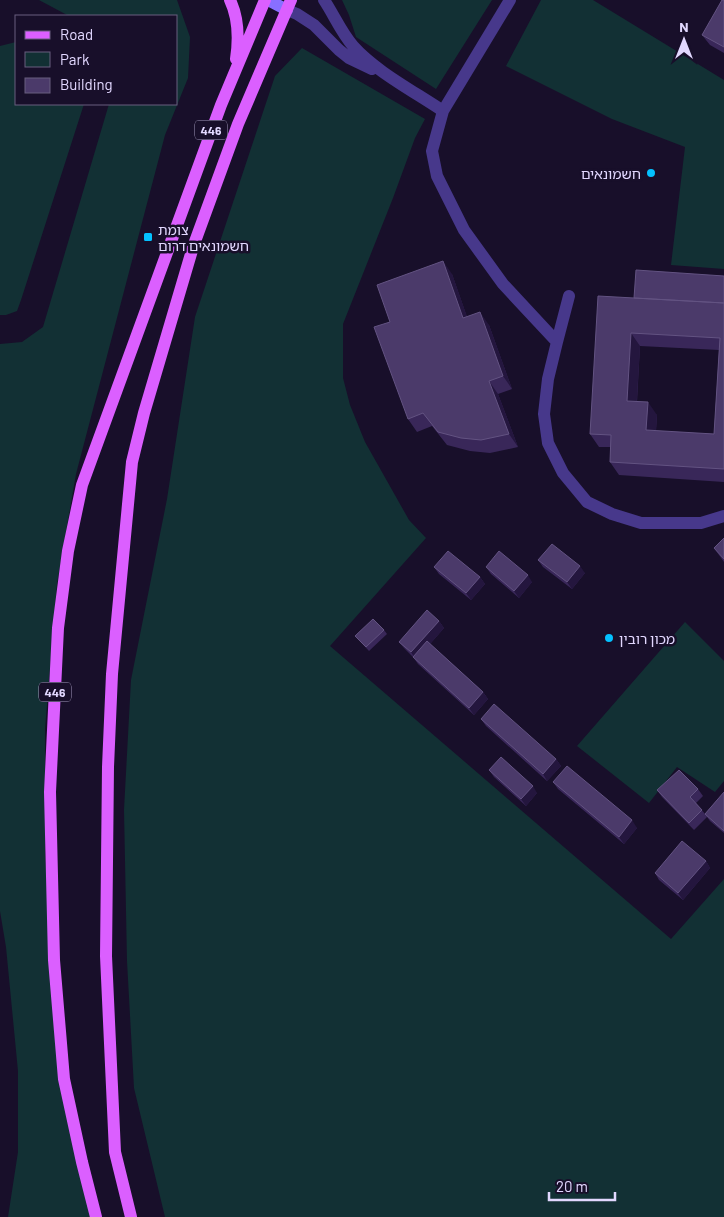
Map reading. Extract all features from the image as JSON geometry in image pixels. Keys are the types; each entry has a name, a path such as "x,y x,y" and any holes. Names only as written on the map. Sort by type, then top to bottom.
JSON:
{"main road":[{"path":"230,0 236,18 238,36 232,77"},
{"name":"446","path":"96,1217 64,1079 54,960 50,792 58,628 68,551 82,484 217,114 266,0"},
{"name":"446","path":"131,1217 114,1152 106,956 108,767 112,674 132,462 144,413 193,247 238,124 289,5"}],"street":[{"path":"266,0 289,5 297,14 314,25 338,50 349,58 392,78"},
{"path":"324,0 344,34 366,59 443,111"},
{"path":"510,0 443,111 432,151 437,176 464,230 503,284 556,342"},
{"path":"569,296 548,379 544,414 548,444 563,473 587,502 612,514 641,523 701,523 724,516"}],"green space":[{"path":"39,0 177,0 190,37 188,78 178,103 178,15 67,15"},
{"path":"342,0 492,0 436,89 356,37"},
{"path":"541,0 593,0 724,80 724,269 671,265 685,147 612,119 506,66"},
{"path":"15,42 15,105 84,105 17,311 6,315 0,315 0,46"},
{"path":"302,48 425,119 415,138 343,324 343,378 350,405 365,442 409,520 426,538 330,646 671,939 724,879 724,1217 165,1217 134,1088 127,961 124,810 131,680 167,499 195,317 275,76"},
{"path":"109,105 177,105 165,135 76,474 57,584 45,729 45,852 52,984 90,1217 8,1217 18,1152 18,1071 6,947 0,911 0,344 22,342 43,327"},
{"path":"685,622 724,661 724,781 715,792 677,767 649,803 577,746"}],"building":[{"path":"722,0 724,0 724,47 702,35"},
{"path":"443,261 463,318 480,312 503,376 489,381 509,434 481,440 461,438 438,432 423,413 408,419 374,327 390,322 377,285"},
{"path":"636,270 724,276 724,303 634,298"},
{"path":"598,296 724,303 724,469 610,462 611,435 590,434","holes":["631,333 720,338 714,434 646,430 648,402 627,401"]},
{"path":"724,538 724,559 714,548"},
{"path":"552,544 580,566 567,582 538,560"},
{"path":"448,551 480,577 466,593 434,567"},
{"path":"499,551 528,575 514,591 486,567"},
{"path":"427,610 439,621 411,652 399,642"},
{"path":"373,619 384,630 366,647 355,636"},
{"path":"427,641 483,692 469,708 413,657"},
{"path":"494,704 556,759 543,774 481,719"},
{"path":"501,757 533,786 521,799 489,770"},
{"path":"567,766 632,820 619,837 553,782"},
{"path":"679,770 698,789 690,797 702,810 689,823 657,790"},
{"path":"724,792 724,831 705,814"},
{"path":"682,841 706,861 678,893 655,873"}],"place":[{"name":"חשמונאים","path":"651,173"},
{"name":"צומת חשמונאים דרום","path":"148,237"},
{"name":"מכון רובין","path":"609,638"}]}
